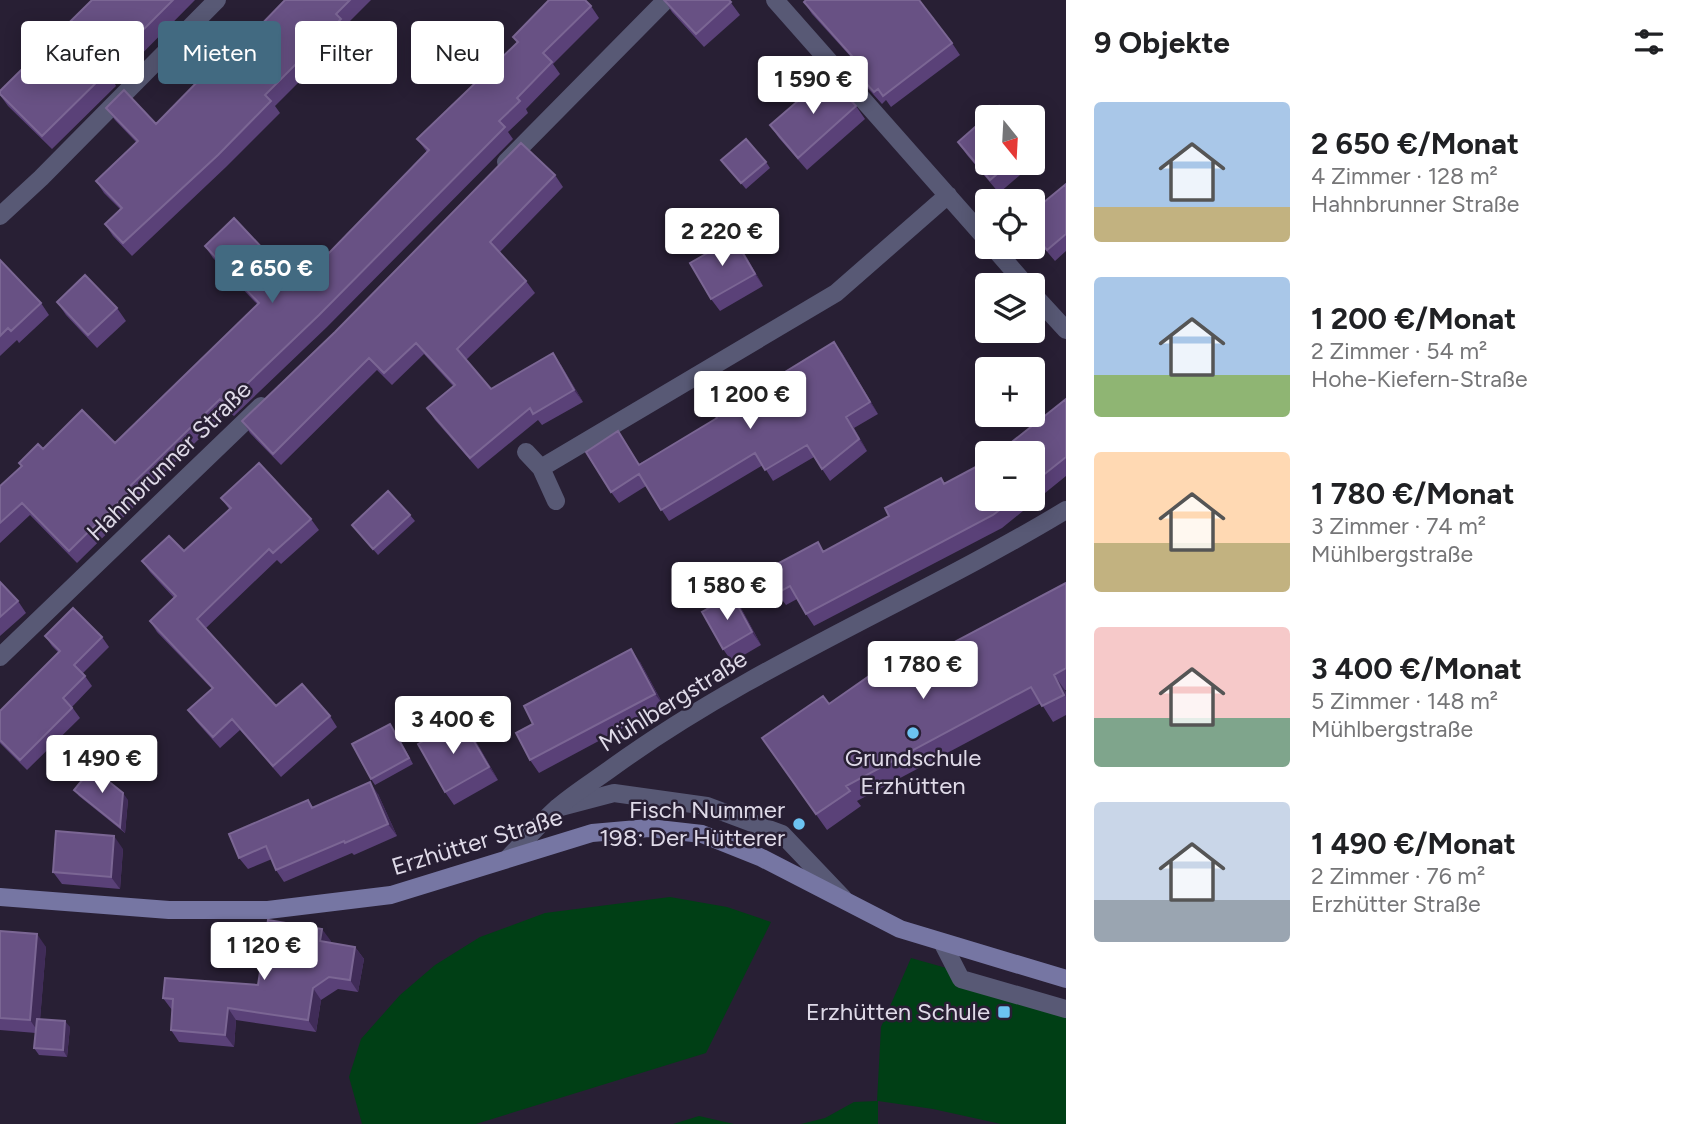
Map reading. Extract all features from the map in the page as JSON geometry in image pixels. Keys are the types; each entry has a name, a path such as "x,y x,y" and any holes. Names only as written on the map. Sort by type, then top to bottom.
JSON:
{"street":[{"path":"0,216 217,0"},
{"path":"491,177 666,0"},
{"path":"775,0 975,226"},
{"path":"541,468 836,293 948,195"},
{"path":"1003,259 1016,273"},
{"path":"1045,307 1066,330"},
{"name":"Hahnbrunner Straße","path":"0,657 271,397"},
{"path":"526,452 541,468 556,501"},
{"name":"Mühlbergstraße","path":"509,858 557,808 649,741 728,692 1066,510"},
{"path":"557,808 614,793 707,806 782,834 848,903"},
{"name":"Erzhütter Straße","path":"0,897 169,910 268,910 391,895 592,833 649,828 702,834 762,858 900,929 1066,979"},
{"path":"943,944 961,979 1066,1009"}],"green space":[{"path":"670,897 727,907 771,922 706,1053 476,1124 362,1124 349,1077 361,1039 400,995 435,965 480,937 545,913"},
{"path":"911,958 1066,1002 1066,1124 1001,1124 933,1109 878,1101 878,1124 801,1124 825,1118 854,1102 877,1101 881,1027"},
{"path":"699,1116 734,1124 673,1124"}],"building":[{"path":"92,0 173,0 144,29 144,21 71,21"},
{"path":"285,0 350,0 336,14 341,19 339,21 295,21 295,65 281,79 281,21 265,21"},
{"path":"549,0 585,0 591,6 543,53 552,62 517,98 520,101 499,121 505,127 319,315 226,404 220,399 127,489 130,491 69,551 22,503 0,523 0,486 22,466 19,463 38,444 43,449 82,410 115,443 259,303 205,246 234,218 264,250 259,254 293,290 429,150 417,139 474,84 504,84 504,55 518,42 513,37"},
{"path":"664,0 729,0 731,2 696,34"},
{"path":"919,0 952,43 883,96 878,89 874,92 846,61 852,56 804,2"},
{"path":"21,70 21,84 95,84 42,136 0,91"},
{"path":"828,75 856,106 798,158 770,125"},
{"path":"195,84 276,84 265,95 271,101 218,155 123,243 105,224 122,208 96,181 138,141 106,108 124,90 156,124"},
{"path":"975,127 975,162 958,142"},
{"path":"746,139 766,162 741,183 721,160"},
{"path":"521,143 555,175 490,242 526,281 457,349 491,389 553,353 574,390 533,414 530,408 470,458 427,408 455,385 416,343 384,373 369,358 273,454 242,421 335,332"},
{"path":"1066,184 1066,234 1047,250 1045,248 1045,201"},
{"path":"734,238 755,274 711,299 690,263"},
{"path":"0,260 41,303 11,331 8,328 0,336"},
{"path":"85,275 117,308 88,335 57,302"},
{"path":"834,342 870,402 846,417 859,439 822,469 807,445 765,470 755,453 661,510 639,474 611,492 586,452 618,431 639,465"},
{"path":"1066,399 1066,457 1045,474 1045,441 1013,441 1031,427 1045,427 1045,416"},
{"path":"259,463 311,519 273,553 269,549 197,619 276,706 302,684 330,716 273,766 232,719 213,737 188,710 213,688 150,621 176,596 142,561 169,536 184,551 231,508 221,498"},
{"path":"975,467 975,511 998,511 806,614 790,586 777,593 766,570 818,542 823,552 889,516 885,508 941,478 944,484"},
{"path":"388,491 410,515 373,549 352,525"},
{"path":"0,582 18,601 0,617"},
{"path":"1066,583 1066,668 1054,675 1064,695 1042,706 1031,687 846,786 850,791 816,814 762,738 823,696 829,704 875,672 881,681"},
{"path":"732,595 752,632 723,649 702,612"},
{"path":"73,608 102,637 74,665 85,676 63,698 72,708 20,760 0,740 0,711 60,651 45,636"},
{"path":"631,649 655,694 530,760 516,733 533,724 524,706"},
{"path":"461,719 489,767 445,792 418,744"},
{"path":"390,724 409,758 371,779 352,744"},
{"path":"92,768 123,793 120,827 74,790"},
{"path":"370,782 388,824 276,870 266,846 239,858 229,834 308,800 312,808"},
{"path":"56,831 114,836 111,877 53,872"},
{"path":"268,920 322,929 320,941 355,947 350,980 329,977 313,988 308,1020 228,1008 225,1035 171,1030 173,999 163,998 165,978 258,985"},
{"path":"0,931 37,934 30,1020 0,1018"},
{"path":"37,1019 65,1021 63,1050 34,1048"}],"place":[{"name":"Grundschule Erzhütten","path":"913,733"},
{"name":"Fisch Nummer 198: Der Hütterer","path":"799,824"},
{"name":"Erzhütten Schule","path":"1004,1012"}]}
